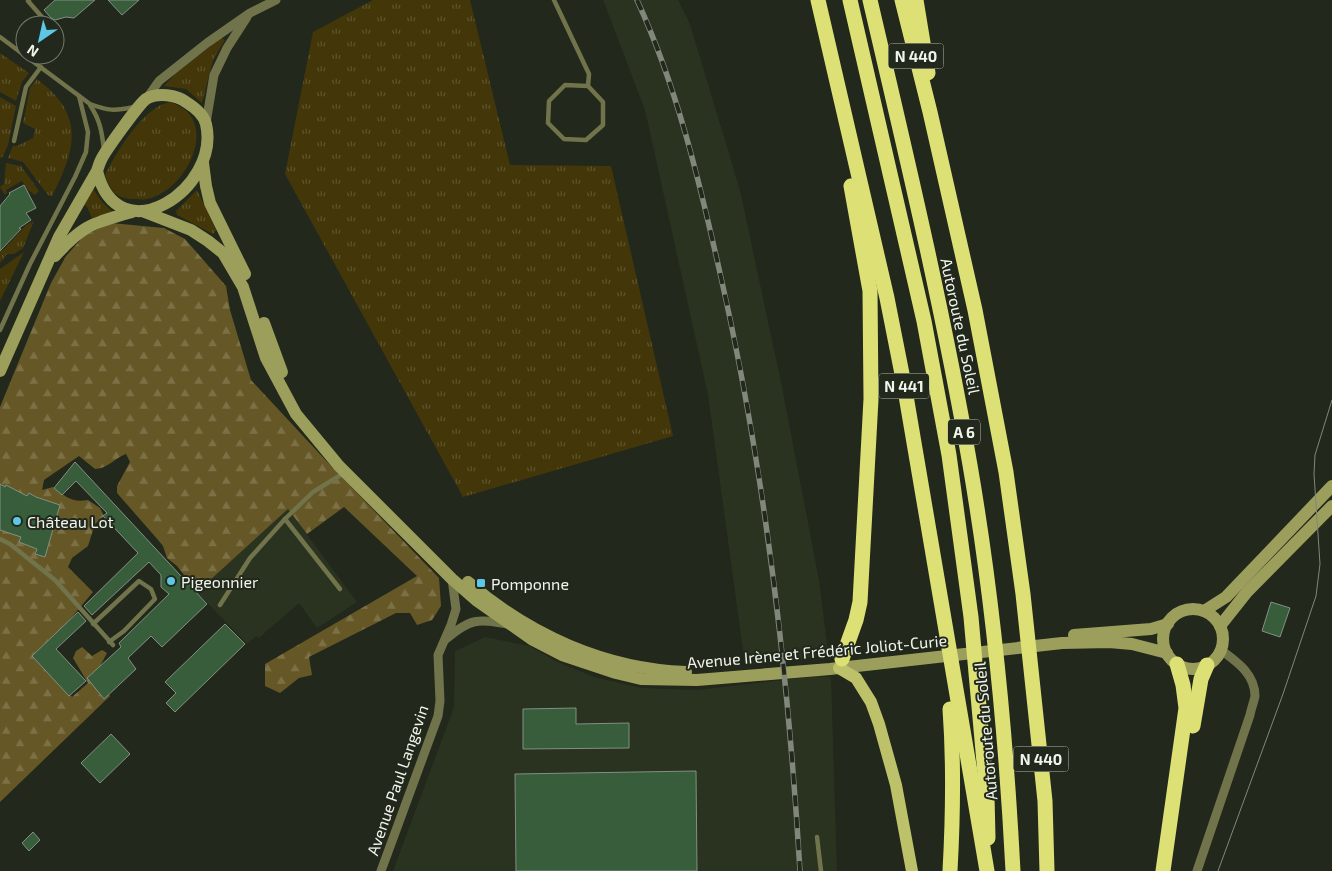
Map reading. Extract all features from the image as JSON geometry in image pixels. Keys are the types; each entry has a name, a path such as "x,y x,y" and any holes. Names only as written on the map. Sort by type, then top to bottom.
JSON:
{"highway":[{"name":"N 441","path":"818,0 887,298 902,374 988,871"},
{"name":"Autoroute du Soleil","path":"850,0 924,321 949,455 971,616 987,796 988,871"},
{"name":"Autoroute du Soleil","path":"870,0 945,329 970,467 990,603 1002,706 1013,871"},
{"name":"N 440","path":"902,0 976,310 1006,472 1023,594 1045,801 1047,871"},
{"path":"916,0 928,64 930,112"},
{"path":"835,664 856,620 860,602 871,399 870,291 848,169 853,151"},
{"path":"944,623 953,744 953,813 950,871"},
{"path":"1163,871 1186,708 1183,685 1172,658"},
{"path":"1172,871 1198,695 1201,679 1207,665"},
{"path":"1045,801 1054,835 1057,871"}],"main road":[{"path":"0,371 59,238 104,155 143,103 162,95 180,98 196,108 206,123 207,145 203,163 190,184 172,200 137,212 102,220 86,227 69,240 48,264"},
{"name":"Avenue Irène et Frédéric Joliot-Curie","path":"203,163 210,203 250,282 277,361 296,401 318,431 347,463 452,567 478,591 539,632 594,655 630,665 672,671 746,674"},
{"path":"97,171 107,195 120,207 137,212"},
{"name":"Avenue Irène et Frédéric Joliot-Curie","path":"137,212 191,230 223,253 243,287 266,358 296,414 345,472 452,579 476,600 533,640 562,655 616,673 641,679 697,680 1061,640 1151,629 1168,624"},
{"path":"1204,611 1226,597 1332,486"},
{"path":"1220,626 1247,592 1332,506"},
{"path":"1188,610 1204,611 1216,620 1220,626 1222,634 1221,650 1218,656 1207,665 1192,669 1172,658 1164,638 1168,624 1173,617 1188,610"},
{"name":"Avenue Irène et Frédéric Joliot-Curie","path":"1061,640 1132,644 1172,658"},
{"path":"835,664 856,678 864,688 874,709 896,785 912,871"}],"street":[{"path":"143,103 158,81 207,43 250,13 276,0"},
{"path":"206,123 214,75 227,48 250,13"},
{"name":"Avenue Paul Langevin","path":"381,871 438,716 440,701 438,655 456,609 452,579"},
{"path":"444,640 456,630 470,623 483,620 510,624"},
{"path":"1197,871 1255,696 1252,678 1241,666 1221,650"}],"lane":[{"path":"30,0 28,2 40,15"},
{"path":"554,0 589,74 588,86 603,102 603,125 586,140 564,139 548,123 549,101 565,85 588,86"},
{"path":"0,36 15,47"},
{"path":"38,65 90,104 105,110 115,111 143,103"},
{"path":"14,142 26,87 41,67"},
{"path":"0,330 30,264 86,152 88,132 79,96"},
{"path":"90,104 102,128 104,155"},
{"path":"220,605 250,558 313,492 345,472"},
{"path":"286,520 340,589"},
{"path":"0,539 10,544 54,580 93,624 111,644 155,599 151,589 139,581 93,624"},
{"path":"817,836 820,871"}],"shaded area":[{"path":"603,0 678,0 690,24 740,190 782,387 819,580 828,652 800,660 745,665 708,395 645,110"},
{"path":"288,509 357,602 317,628 299,603 259,638 256,636 247,644 197,592"},
{"path":"485,637 529,646 558,662 594,677 642,688 698,690 818,676 831,677 837,871 393,871 454,707 455,651"}],"green space":[{"path":"373,0 470,0 510,165 611,166 673,436 463,497 285,174 313,32"},
{"path":"221,38 225,40 213,60 202,103 186,89 164,86 175,74"},
{"path":"0,53 29,73 22,82 16,101 0,92"},
{"path":"37,79 53,93 64,107 70,120 72,132 71,145 64,171 52,196 48,195 23,162 8,158 13,146 33,138 35,129 23,123 30,88"},
{"path":"0,97 16,106 8,145 2,158 0,158"},
{"path":"170,102 188,112 196,130 193,155 187,167 169,188 158,195 147,199 129,199 119,196 112,190 105,175 110,165 132,131 141,121 150,112"},
{"path":"6,163 21,166 39,191 35,195 28,190 22,181 6,190 7,193 5,195 0,187 4,184"},
{"path":"93,189 103,203 113,212 92,218 87,207 82,203"},
{"path":"197,190 216,230 213,234 177,215 176,211"},
{"path":"34,221 23,248 14,254 7,254 0,263 0,251 26,225"},
{"path":"111,223 164,228 185,239 226,286 230,310 251,380 439,578 441,606 432,620 417,625 410,613 396,613 309,657 312,675 299,678 280,693 265,686 265,664 417,576 344,507 307,534 288,509 197,592 177,566 167,558 159,541 117,493 117,486 130,462 126,454 99,469 95,469 79,456 44,480 42,490 53,487 73,500 88,500 100,508 104,516 95,524 88,546 72,558 68,567 93,592 56,636 52,671 72,697 88,683 73,658 76,651 82,647 92,656 102,650 107,653 97,672 110,696 0,802 0,407 51,283 66,256 85,235"},
{"path":"24,252 1,299 0,301 0,269"}],"building":[{"path":"55,0 95,0 74,18 65,17 65,15 48,15 44,10"},
{"path":"108,0 139,0 122,15"},
{"path":"24,185 36,208 26,213 31,220 19,228 21,229 0,251 0,206 9,193"},
{"path":"75,462 207,604 162,647 151,636 128,658 136,669 104,699 87,678 121,647 119,643 169,594 161,587 161,575 149,562 92,615 84,606 138,553 103,516 107,513 76,481 62,495 54,488"},
{"path":"0,484 5,487 6,485 27,496 29,493 60,505 45,557 35,554 37,549 19,542 21,537 0,530"},
{"path":"1271,602 1290,608 1280,637 1262,631"},
{"path":"78,612 86,621 56,649 86,681 69,696 32,656"},
{"path":"225,624 245,644 175,712 166,703 176,693 165,682"},
{"path":"576,708 576,724 629,723 629,748 523,749 523,709"},
{"path":"111,734 130,754 100,783 81,763"},
{"path":"696,771 697,871 516,871 515,774"},
{"path":"33,832 40,840 29,851 22,843"}],"tram line":[{"path":"1218,871 1283,694 1316,596 1320,564 1314,474 1315,455 1332,400"}],"railway":[{"path":"637,0 664,66 686,134 720,273 750,421 762,496 781,645 789,720 800,871"}],"place":[{"name":"Château Lot","path":"17,521"},
{"name":"Pigeonnier","path":"171,581"},
{"name":"Pomponne","path":"481,583"}]}
